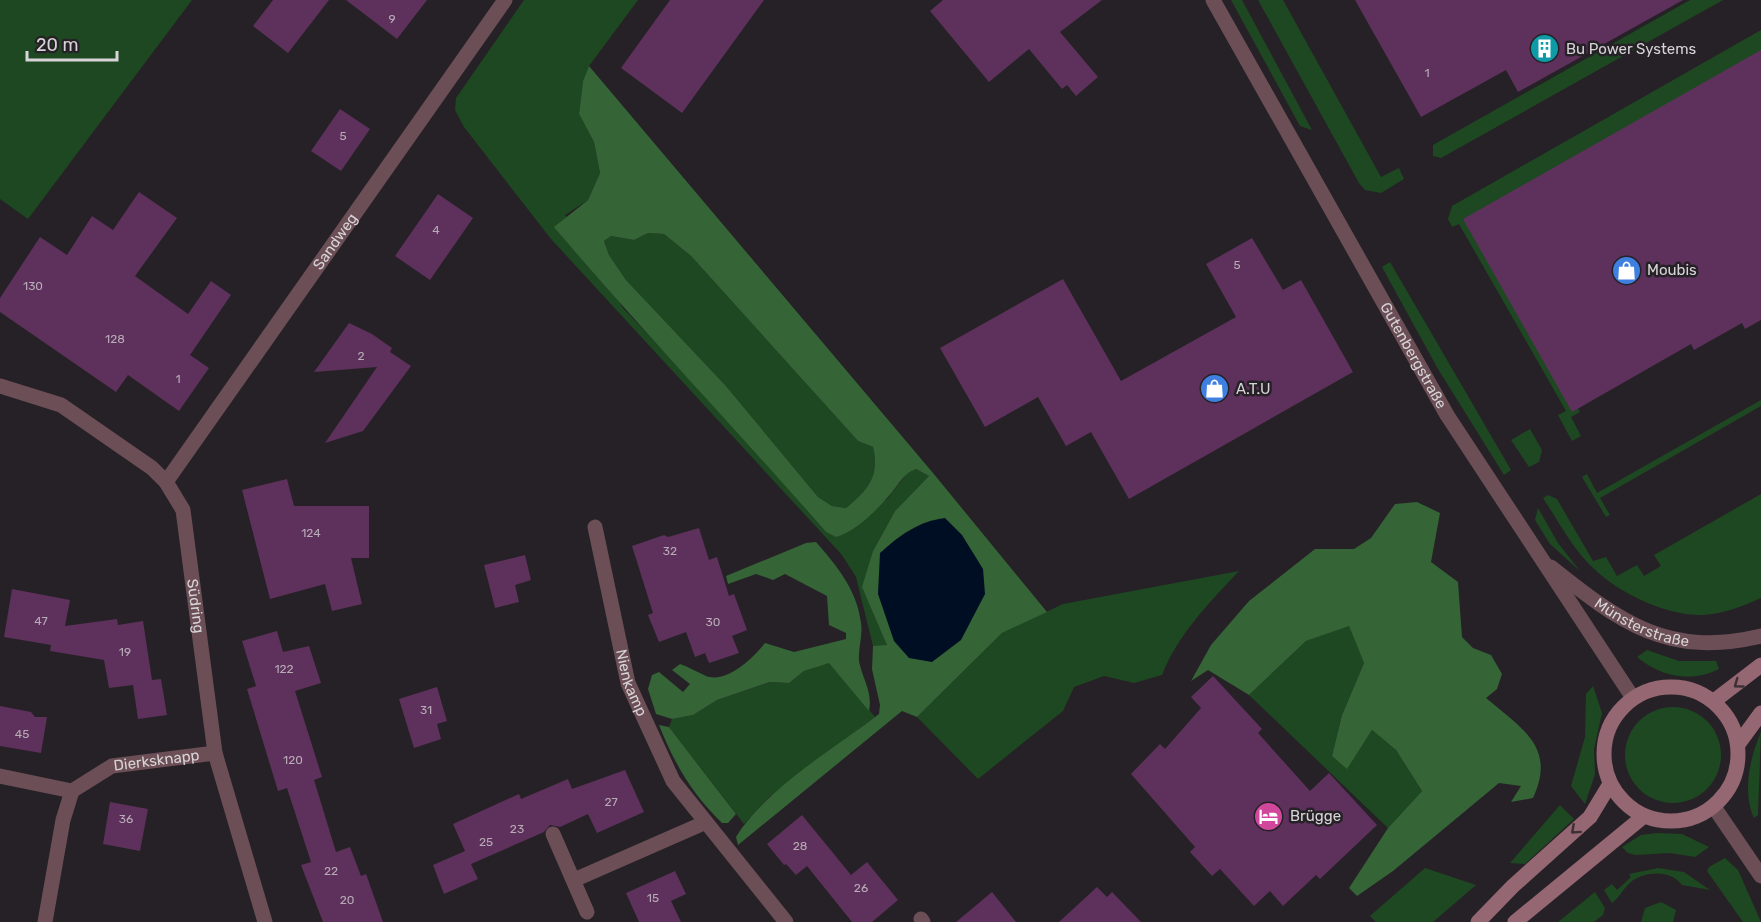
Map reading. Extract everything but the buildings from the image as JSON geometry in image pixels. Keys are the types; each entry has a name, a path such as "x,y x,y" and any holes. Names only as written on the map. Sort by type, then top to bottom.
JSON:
{"main road":[{"path":"1714,701 1761,665"},
{"path":"1674,686 1695,691 1714,701 1730,720 1738,743 1739,761 1735,778 1727,794 1714,807 1699,816 1681,821 1662,821 1644,816 1625,803 1610,784 1604,756 1609,727 1619,711 1634,698 1653,689 1674,686"},
{"path":"1738,743 1761,712"},
{"path":"1478,922 1513,886 1590,817 1610,784"},
{"path":"1515,922 1644,816"}],"street":[{"name":"Sandweg","path":"166,482 505,0"},
{"name":"Gutenbergstraße","path":"1213,0 1447,415 1539,558 1634,698"},
{"name":"Südring","path":"0,386 61,405 152,468 166,482 183,510 215,753 266,922"},
{"name":"Nienkamp","path":"595,527 628,683 673,781 704,823 786,922"},
{"name":"Münsterstraße","path":"1539,558 1590,599 1645,631 1686,643 1729,644 1761,636"},
{"name":"Dierksknapp","path":"72,791 112,766 215,753"},
{"path":"0,776 72,791 63,820 45,922"},
{"path":"1714,807 1761,876"},
{"path":"574,880 704,823"},
{"path":"553,834 587,912"}],"green space":[{"path":"0,0 192,0 28,219 0,199"},
{"path":"524,0 638,0 589,66 583,81 579,114 594,142 600,173 588,200 565,215 623,308 711,401 826,532 836,537 887,499 909,471 916,469 929,476 895,511 873,551 887,646 873,646 856,577 842,555 551,239 464,127 455,110 456,98"},
{"path":"1231,0 1242,0 1312,130 1300,126"},
{"path":"1258,0 1283,0 1381,177 1399,168 1404,179 1381,193 1365,190 1359,183"},
{"path":"1690,0 1723,0 1441,158 1433,156 1433,145"},
{"path":"1761,30 1761,52 1470,217 1580,412 1571,417 1581,436 1572,441 1558,415 1566,411 1459,224 1452,227 1448,219 1452,206"},
{"path":"589,66 933,473 1047,612 1002,633 917,717 902,711 738,845 736,837 748,820 782,786 879,714 880,705 872,669 873,646 887,645 862,587 873,551 895,511 929,476 916,469 911,471 876,510 857,526 836,537 826,532 587,266 554,227 588,200 600,173 594,142 579,114 583,81","holes":["648,233 664,234 691,256 858,441 873,447 875,466 870,482 846,508 832,506 818,497 726,386 626,280 609,255 604,241 611,236 634,240"]},
{"path":"648,233 664,234 691,256 858,441 873,447 875,466 870,482 846,508 832,506 818,497 726,386 626,280 609,255 604,241 611,236 634,240"},
{"path":"1390,262 1511,470 1504,475 1438,369 1382,267"},
{"path":"1761,400 1761,406 1600,498 1610,515 1606,517 1582,477 1587,474 1597,493"},
{"path":"1530,429 1542,450 1539,462 1529,467 1511,440"},
{"path":"1761,494 1761,598 1740,607 1703,615 1672,611 1656,606 1611,583 1581,556 1543,498 1548,495 1557,499 1593,561 1606,557 1617,576 1637,565 1644,576 1661,566 1654,555"},
{"path":"1417,502 1440,513 1431,562 1458,582 1462,637 1473,648 1491,655 1502,674 1497,689 1486,698 1523,729 1532,740 1541,765 1539,780 1533,798 1511,802 1521,786 1499,783 1393,871 1357,896 1349,888 1388,828 1422,791 1396,750 1372,730 1347,769 1332,756 1342,715 1364,663 1349,626 1306,641 1249,695 1208,670 1191,681 1211,645 1249,601 1315,549 1354,549 1371,538 1395,504"},
{"path":"1538,508 1558,543 1580,571 1550,544 1535,520"},
{"path":"816,542 845,579 859,611 861,628 859,661 868,691 869,711 829,663 804,671 789,683 770,682 717,700 693,715 672,719 656,714 648,689 652,675 659,672 683,692 690,684 672,670 680,664 706,676 723,676 747,662 765,643 794,652 846,639 846,633 829,625 827,596 785,574 773,580 756,574 728,584 726,576 806,543"},
{"path":"1239,571 1185,633 1162,675 1134,683 1104,676 1074,687 1063,711 978,779 917,717 1002,633 1063,604"},
{"path":"1349,625 1364,663 1342,715 1332,756 1347,768 1372,730 1396,750 1422,791 1388,828 1249,695 1306,641"},
{"path":"1647,650 1679,661 1716,661 1719,669 1698,676 1676,676 1656,669 1637,657"},
{"path":"829,662 875,717 768,798 744,824 669,727 672,719 693,715 717,700 771,682 789,683 804,671"},
{"path":"1593,686 1602,713 1594,749 1595,774 1585,804 1571,786 1585,737 1586,694"},
{"path":"1673,707 1691,711 1707,721 1717,737 1721,755 1717,773 1707,789 1691,799 1673,803 1655,799 1639,789 1629,773 1625,755 1629,737 1639,721 1655,711"},
{"path":"659,725 669,727 736,814 728,823 722,823 693,789 671,752"},
{"path":"1761,732 1758,815 1754,818 1750,808 1748,786 1751,763"},
{"path":"1560,805 1574,819 1525,864 1510,863"},
{"path":"1682,834 1709,847 1695,857 1670,853 1635,855 1628,853 1622,847 1641,835"},
{"path":"1725,858 1738,870 1761,922 1743,922 1707,871 1709,867"},
{"path":"1425,868 1476,885 1433,922 1376,922 1370,916"},
{"path":"1658,868 1684,872 1710,890 1682,885 1672,877 1652,874 1632,881 1612,903 1604,890 1612,884 1617,890 1631,877 1629,874"},
{"path":"1595,892 1605,908 1603,915 1594,922 1558,922"},
{"path":"1661,902 1676,910 1673,922 1641,922 1645,908"}],"water":[{"path":"945,518 962,535 983,569 985,594 961,640 932,662 909,658 894,641 878,594 880,553 910,530 927,522"}],"place":[{"name":"Bu Power Systems","path":"1545,49"},
{"name":"Moubis","path":"1626,270"},
{"name":"A.T.U","path":"1215,389"},
{"name":"Brügge","path":"1269,816"}]}
